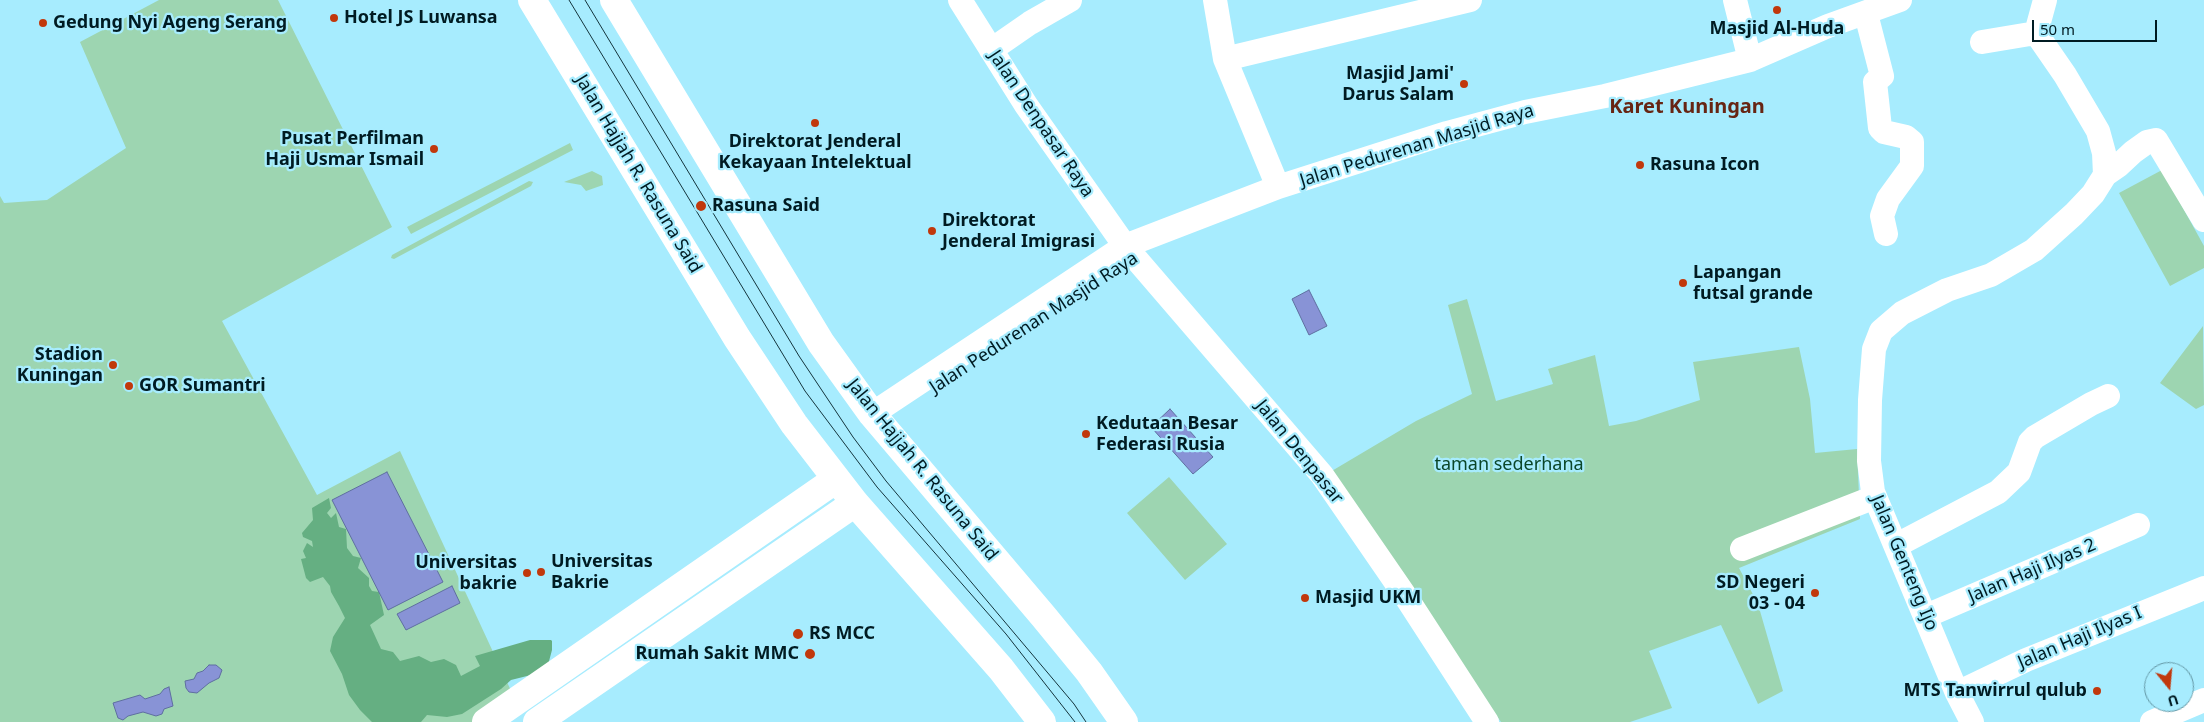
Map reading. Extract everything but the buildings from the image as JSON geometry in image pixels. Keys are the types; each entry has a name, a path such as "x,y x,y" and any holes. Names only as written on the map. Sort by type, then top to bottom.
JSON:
{"main road":[{"name":"Jalan Hajjah R. Rasuna Said","path":"532,0 737,338 783,408 835,480 1001,668 1042,722"},
{"name":"Jalan Hajjah R. Rasuna Said","path":"614,0 803,313 872,414 1044,616 1089,672 1124,722"},
{"path":"486,722 835,480"},
{"path":"537,722 855,503"},
{"path":"788,514 804,538"}],"street":[{"name":"Jalan Denpasar Raya","path":"960,0 1026,105 1129,251"},
{"path":"992,50 1030,23 1070,0"},
{"path":"1215,0 1225,59 1278,187"},
{"path":"1225,59 1424,5 1470,0"},
{"path":"1735,0 1750,60"},
{"name":"Jalan Pedurenan Masjid Raya","path":"872,414 1129,251 1278,187 1447,133 1524,112 1604,96 1750,60 1828,26 1866,14 1900,0"},
{"path":"2036,32 2046,0"},
{"path":"1866,14 1882,76 1874,82 1880,128 1884,132 1906,137 1912,142 1912,166 1888,198 1882,216 1886,234"},
{"path":"1982,42 2036,32"},
{"path":"2036,32 2065,75 2098,131 2104,154 2105,175"},
{"name":"Jalan Genteng Ijo","path":"1972,722 1957,692 1897,545 1875,497 1869,461 1870,400 1874,349 1881,331 1902,313 1924,301 1947,290 1991,275 2034,250 2074,214 2092,194 2105,175 2147,142 2156,140 2204,220"},
{"name":"Jalan Pedurenan Masjid Raya","path":"895,443 895,423 900,410 1129,251"},
{"name":"Jalan Denpasar","path":"1129,251 1322,474 1406,597 1487,722"},
{"path":"1897,545 1998,492 2019,472 2030,442 2035,436 2108,396"},
{"path":"1742,549 1875,497"},
{"name":"Jalan Haji Ilyas 2","path":"1926,616 2138,525"},
{"name":"Jalan Haji Ilyas I","path":"1957,692 2026,660 2204,588"},
{"path":"2152,722 2204,700"}],"green space":[{"name":"GOR Sumantri","path":"159,0 278,0 392,227 222,321 317,495 400,451 513,695 474,722 0,722 0,196 4,203 47,200 126,148 80,42"},
{"path":"570,143 573,150 411,234 407,227"},
{"path":"2162,170 2204,246 2204,268 2170,286 2119,193"},
{"path":"592,171 602,176 603,185 586,191 581,185 564,182"},
{"path":"529,181 533,182 531,186 394,259 391,258 392,255"},
{"name":"taman sederhana","path":"1467,299 1496,401 1553,384 1548,369 1595,355 1609,426 1636,421 1700,400 1693,362 1799,347 1810,399 1815,453 1857,449 1860,519 1739,568 1758,604 1783,691 1758,704 1721,625 1649,651 1672,708 1630,722 1501,722 1325,475 1416,421 1472,394 1448,305"},
{"path":"2203,326 2204,405 2196,409 2160,383"},
{"path":"1169,477 1227,544 1185,580 1127,513"},
{"path":"329,498 331,508 327,513 331,518 336,513 339,527 346,529 347,548 353,556 361,558 358,568 369,578 369,586 372,591 379,592 384,615 370,625 381,649 393,652 400,661 419,656 431,662 444,659 456,665 461,676 480,666 475,656 530,640 551,640 552,650 548,665 539,673 511,680 501,689 462,714 447,717 427,715 421,722 372,722 349,695 342,674 330,651 333,637 345,618 331,592 330,586 323,577 310,582 306,578 301,559 306,558 303,551 307,543 313,547 312,541 303,537 302,533 313,520 312,508"}],"water":[{"path":"1309,290 1327,326 1309,335 1292,299"},
{"path":"1170,409 1213,457 1193,474 1151,427"},
{"path":"387,472 443,582 388,610 332,500"},
{"path":"452,586 460,603 406,630 397,614"},
{"path":"209,665 216,665 222,670 219,678 209,683 197,693 189,692 185,681 194,679 197,673 203,671"},
{"path":"169,687 173,706 164,709 162,714 156,716 143,712 128,716 123,720 118,718 113,703 140,695 145,699 160,694"}],"tram line":[{"path":"569,0 805,391 877,487 1006,634 1075,722"},
{"path":"585,0 799,356 853,437 886,481 1074,704 1086,722"}],"place":[{"name":"Masjid Al-Huda","path":"1777,10"},
{"name":"Hotel JS Luwansa","path":"334,18"},
{"name":"Gedung Nyi Ageng Serang","path":"43,23"},
{"name":"Masjid Jami' Darus Salam","path":"1464,84"},
{"name":"Direktorat Jenderal Kekayaan Intelektual","path":"815,123"},
{"name":"Pusat Perfilman Haji Usmar Ismail","path":"434,149"},
{"name":"Rasuna Icon","path":"1640,165"},
{"name":"Rasuna Said","path":"701,206"},
{"name":"Direktorat Jenderal Imigrasi","path":"932,231"},
{"name":"Lapangan futsal grande","path":"1683,283"},
{"name":"Stadion Kuningan","path":"113,365"},
{"name":"GOR Sumantri","path":"129,386"},
{"name":"Kedutaan Besar Federasi Rusia","path":"1086,434"},
{"name":"Universitas Bakrie","path":"541,572"},
{"name":"Universitas bakrie","path":"527,573"},
{"name":"SD Negeri 03 - 04","path":"1815,593"},
{"name":"Masjid UKM","path":"1305,598"},
{"name":"RS MCC","path":"798,634"},
{"name":"Rumah Sakit MMC","path":"810,654"},
{"name":"MTS Tanwirrul qulub","path":"2097,691"}],"district":[{"name":"Karet Kuningan","path":"1687,107"}]}
